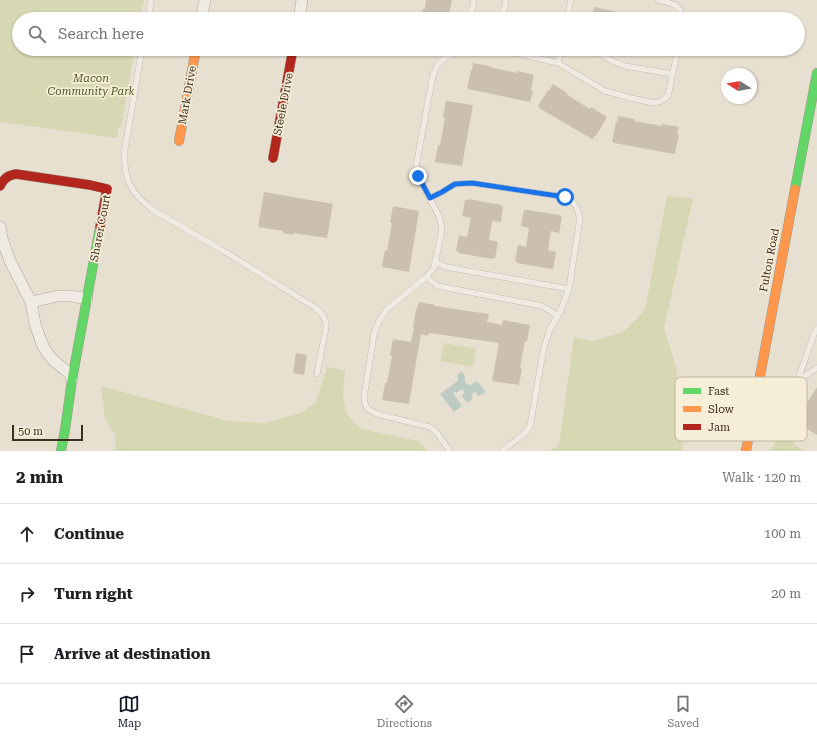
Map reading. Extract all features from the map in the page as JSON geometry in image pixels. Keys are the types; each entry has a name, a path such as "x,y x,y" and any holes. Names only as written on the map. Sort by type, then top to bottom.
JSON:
{"street":[{"path":"202,12 205,0"},
{"path":"300,12 302,0"},
{"name":"Mark Drive","path":"179,141 195,56"},
{"name":"Steele Drive","path":"273,158 292,56"},
{"name":"Fulton Road","path":"760,377 814,100 817,73"},
{"name":"Sharer Court","path":"0,186 1,182 6,177 16,174 107,189 72,380 61,451"},
{"path":"0,227 2,239 10,261 31,302 35,324 42,344 54,361 69,372 72,380"},
{"path":"31,302 58,296 87,298"},
{"name":"Fulton Road","path":"746,451 748,441"}],"lane":[{"path":"149,12 151,0"},
{"path":"471,12 474,0"},
{"path":"503,12 506,0"},
{"path":"569,12 571,0"},
{"path":"658,0 677,6 681,12"},
{"path":"141,56 125,148 124,167 133,192 142,202 153,210 249,266 316,308 322,314 326,323 317,374"},
{"path":"449,56 437,66 434,75 416,166 418,176 439,216 442,230 434,268 426,277 386,310 378,323 374,334 364,397 365,405 377,414 430,427 438,434 450,451"},
{"path":"527,56 558,63 604,91 654,103 661,101 668,96 677,56"},
{"path":"558,63 560,56"},
{"path":"604,56 625,66 673,74"},
{"path":"430,198 455,184 472,183 565,197 576,206 580,218 569,289 558,316 550,329 544,347 530,426 524,434 502,451"},
{"path":"435,262 446,267 569,289"},
{"path":"426,277 438,286 542,306 558,316"},
{"path":"798,377 817,328"},
{"path":"803,377 817,368"}],"green space":[{"name":"Macon Community Park","path":"0,0 144,0 141,12 12,12 12,56 134,56 121,127 119,127 117,138 0,122"},
{"path":"667,196 693,198 664,328 676,367 675,441 682,441 683,451 550,451 559,445 574,337 593,341 623,332 645,310"},
{"path":"444,343 476,349 473,367 440,361"},
{"path":"327,367 345,371 343,394 346,413 361,429 418,441 428,451 116,451 115,434 105,419 101,386 228,421 265,423 301,413 316,402"},
{"path":"776,441 793,441 794,444 803,451 771,451"}],"shaded area":[{"path":"461,372 464,374 466,383 470,385 477,381 486,392 479,396 473,392 472,399 467,402 462,397 465,393 462,389 456,393 455,391 453,393 462,406 454,412 440,394 459,380 457,376"}],"building":[{"path":"426,0 452,0 449,12 422,12 423,9 425,9"},
{"path":"594,7 617,12 593,12"},
{"path":"473,63 517,73 517,71 534,75 531,91 533,91 530,102 468,89"},
{"path":"553,84 590,109 591,107 607,117 593,139 539,108 538,106"},
{"path":"446,101 473,105 462,166 435,162 445,118 443,117"},
{"path":"618,116 634,119 634,121 662,126 662,124 679,127 675,153 612,142"},
{"path":"264,192 333,204 327,238 293,233 293,235 283,233 283,231 258,227"},
{"path":"468,199 503,206 501,222 492,221 489,240 498,242 495,258 492,259 458,253 459,252 456,251 459,235 467,237 471,218 462,216 465,200"},
{"path":"393,206 419,211 409,272 382,267 385,250 387,251 392,223 390,223"},
{"path":"524,210 560,215 562,217 559,233 551,231 548,250 556,252 553,269 517,263 515,261 518,245 526,247 529,228 521,226"},
{"path":"419,302 435,306 489,314 487,322 502,325 503,320 530,325 527,341 525,341 520,368 522,369 519,385 492,381 499,343 429,333 428,336 421,334 409,404 382,400 392,356 390,355 393,339 411,342 416,309"},
{"path":"296,353 307,355 304,375 293,373"},
{"path":"817,387 817,435 807,429 807,403"}],"traffic: fast":[{"path":"795,189 817,73"},
{"path":"61,451 72,380 100,227"}],"traffic: slow":[{"path":"179,141 195,56"},
{"path":"760,377 795,189"},
{"path":"746,451 748,441"}],"traffic: jam":[{"path":"273,158 292,56"},
{"path":"0,186 6,178 16,174 107,189 100,227"}],"route":[{"path":"418,176 430,198 455,184 472,183 565,197"}]}
